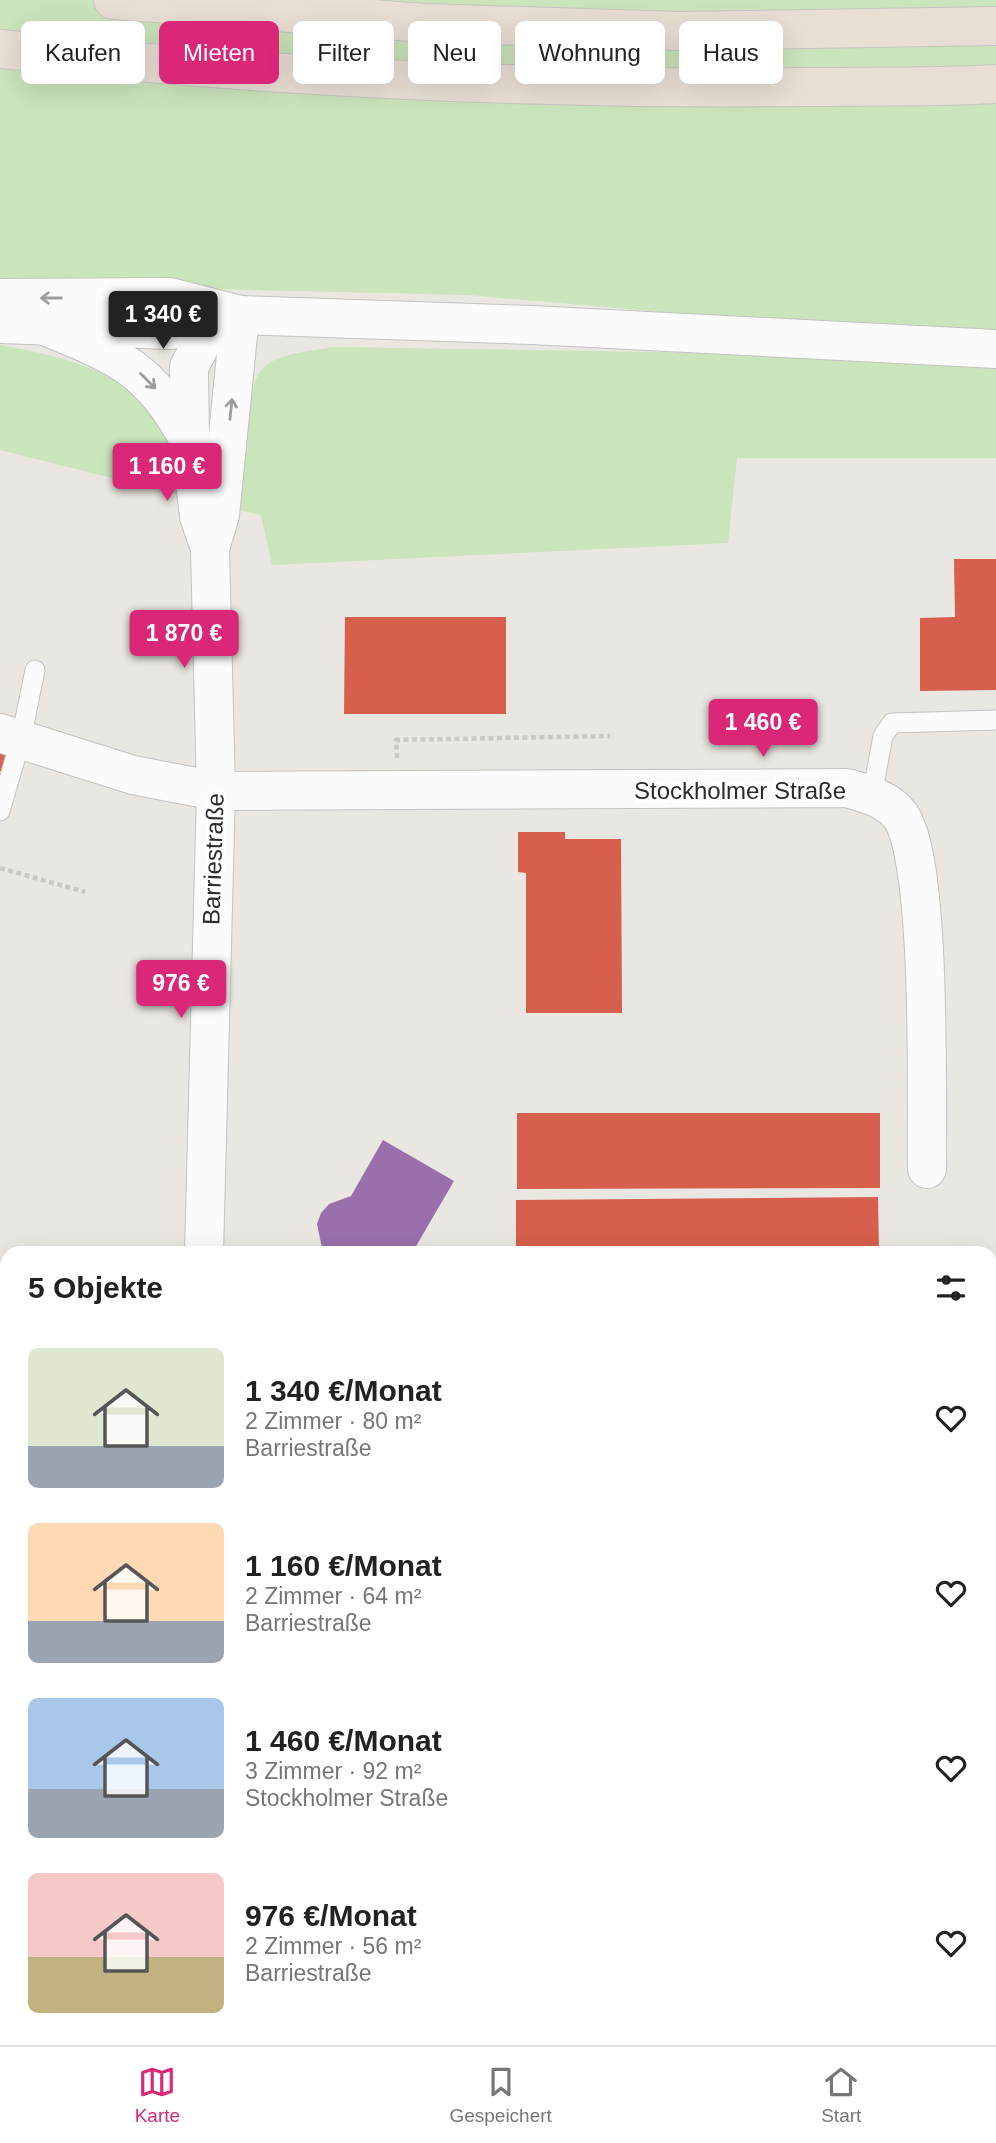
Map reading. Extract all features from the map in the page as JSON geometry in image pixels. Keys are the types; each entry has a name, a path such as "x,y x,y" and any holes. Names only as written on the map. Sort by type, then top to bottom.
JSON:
{"highway":[{"path":"113,0 426,23 666,31 996,26"},
{"path":"0,49 144,64 378,79 672,88 996,85"}],"street":[{"path":"0,298 169,297 240,315 532,325 996,349"},
{"path":"0,324 171,330 240,315"},
{"name":"Barriestraße","path":"204,1246 211,886 216,791 210,548 199,516 190,442 189,367 196,348 207,332 240,315"},
{"name":"Barriestraße","path":"210,548 220,515 240,315"},
{"name":"Barriestraße","path":"46,326 104,350 139,372 169,404 190,442"},
{"name":"Stockholmer Straße","path":"10,736 133,775 216,791 847,788 872,795 899,814 910,837 919,880 923,936 927,1169"}],"lane":[{"path":"0,811 10,736 35,670"},
{"path":"872,795 883,736 892,723 996,720"}],"path":[{"path":"398,790 396,740 610,736"},
{"path":"0,868 85,892"}],"green space":[{"path":"0,0 996,0 996,332 743,319 468,295 0,284"},
{"path":"0,345 76,363 124,385 144,401 161,420 173,444 184,496 0,450"},
{"path":"332,347 659,352 996,365 996,458 737,458 728,543 272,565 261,515 239,510 244,431 252,388 260,373 276,359"}],"building: Handel":[{"path":"954,559 996,559 996,690 920,691 920,618 955,617"},
{"path":"345,617 506,617 506,714 344,714"},
{"path":"0,750 6,752 1,771 0,771"},
{"path":"518,832 565,832 565,839 621,839 622,1013 526,1013 526,873 518,872"},
{"path":"517,1113 880,1113 880,1188 517,1189"},
{"path":"878,1197 879,1246 516,1246 516,1200"}],"building: Büros":[{"path":"383,1140 454,1181 416,1246 322,1246 317,1224 321,1213 329,1204 351,1196"}]}
